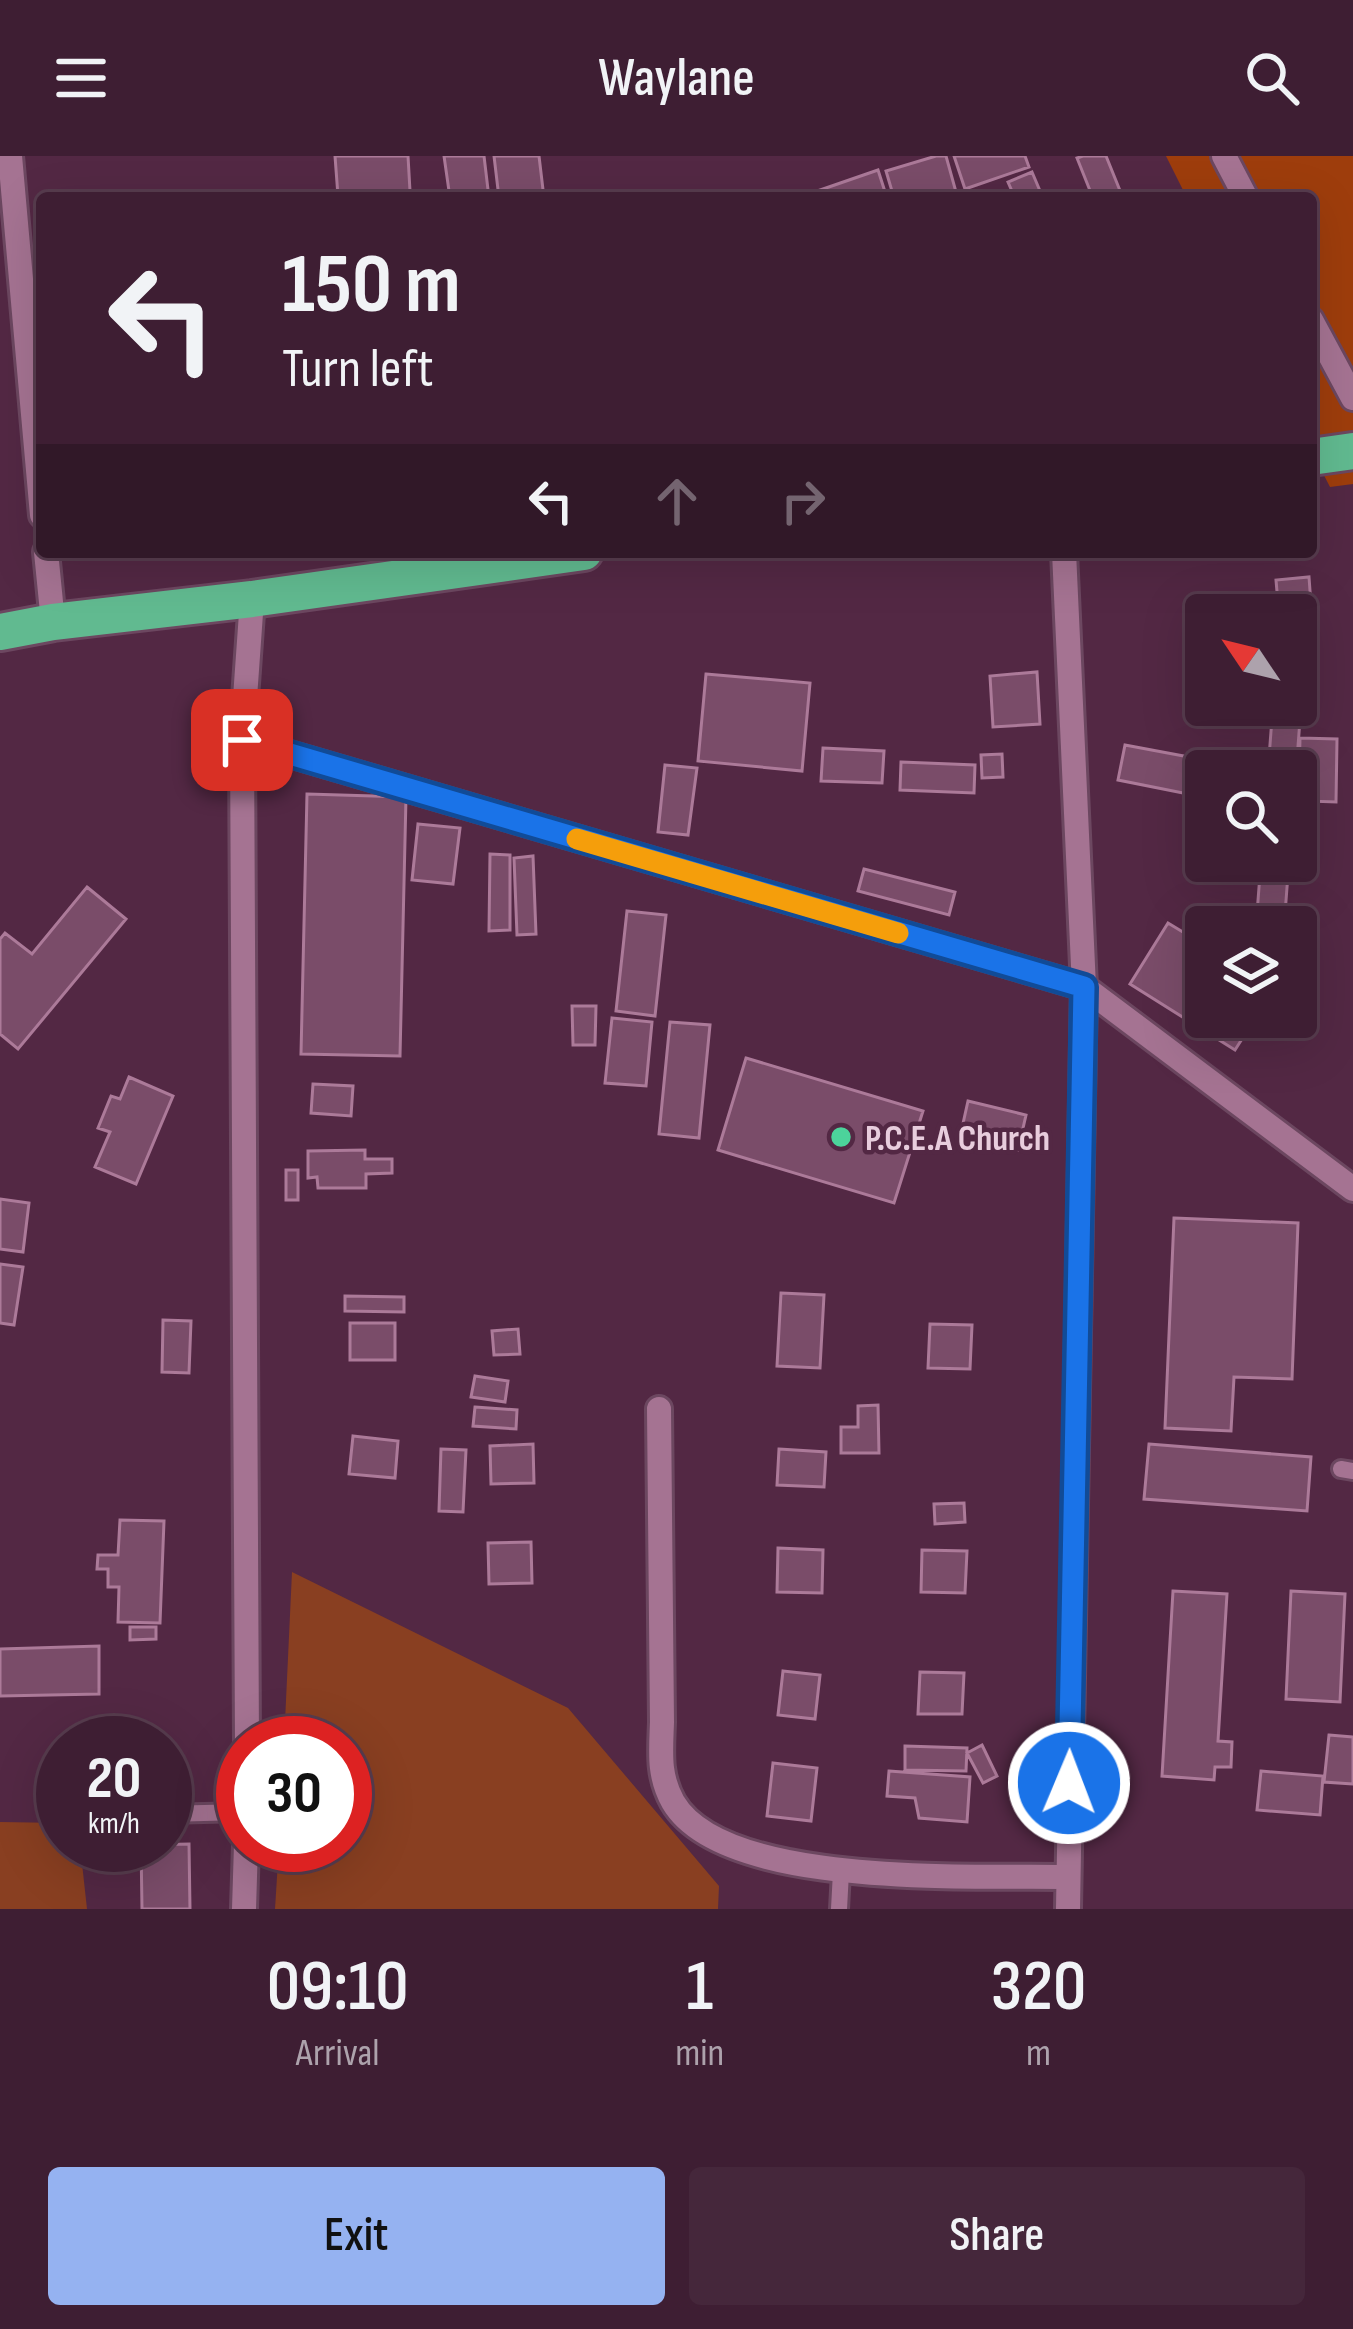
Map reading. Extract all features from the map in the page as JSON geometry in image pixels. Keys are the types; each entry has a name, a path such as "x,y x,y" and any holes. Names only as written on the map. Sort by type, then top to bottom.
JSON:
{"highway":[{"path":"1317,456 1353,452"},
{"path":"0,632 542,558"}],"street":[{"path":"10,156 36,448"},
{"path":"1224,156 1243,192"},
{"path":"1317,331 1353,398"},
{"path":"47,558 52,622"},
{"path":"1064,558 1084,987 1068,1909"},
{"path":"247,1716 242,740 252,599"},
{"path":"242,740 1084,987 1353,1189"},
{"path":"659,1409 660,1773 675,1806 711,1838 841,1872 1067,1877"},
{"path":"244,1909 245,1872"}],"lane":[{"path":"839,1909 841,1872"}],"shaded area":[{"path":"1166,156 1353,156 1353,484 1330,487 1317,462 1317,192 1184,192"},
{"path":"292,1572 568,1708 719,1886 718,1909 275,1909 277,1872 372,1872 372,1716 285,1716"},
{"path":"0,1822 36,1823 36,1872 83,1872 87,1909 0,1909"}],"building":[{"path":"335,156 408,156 410,191 338,192"},
{"path":"444,156 484,156 488,192 449,192"},
{"path":"494,156 539,156 543,192 498,192"},
{"path":"946,156 956,192 892,192 886,171"},
{"path":"954,156 1025,156 1029,167 965,189"},
{"path":"1106,156 1121,192 1091,192 1077,158"},
{"path":"878,170 885,192 814,192"},
{"path":"1032,172 1040,192 1012,192 1008,182"},
{"path":"1309,577 1310,594 1277,594 1276,580"},
{"path":"1037,672 1040,724 993,727 990,676"},
{"path":"706,674 810,683 802,771 698,761"},
{"path":"1271,726 1300,726 1298,750 1270,750"},
{"path":"1300,738 1337,739 1336,802 1317,801 1317,750 1300,750"},
{"path":"1125,745 1185,756 1185,793 1118,780"},
{"path":"823,748 884,751 882,783 821,781"},
{"path":"1002,754 1003,777 982,778 981,755"},
{"path":"901,762 975,765 974,793 900,790"},
{"path":"665,765 697,768 688,835 658,832"},
{"path":"307,794 406,797 400,1056 301,1054"},
{"path":"418,824 460,828 453,884 412,880"},
{"path":"490,854 510,855 510,930 489,931"},
{"path":"533,856 536,934 517,935 514,858"},
{"path":"864,869 955,892 949,915 858,891"},
{"path":"1259,882 1287,882 1286,906 1258,906"},
{"path":"87,887 126,919 18,1049 0,1034 0,939 5,933 32,954"},
{"path":"627,911 666,915 655,1016 616,1011"},
{"path":"1168,923 1185,933 1185,1019 1130,984"},
{"path":"572,1006 596,1006 595,1045 573,1045"},
{"path":"612,1018 652,1022 646,1086 605,1083"},
{"path":"670,1022 710,1025 699,1138 659,1134"},
{"path":"1216,1038 1243,1038 1235,1050"},
{"path":"746,1058 923,1111 894,1203 718,1150"},
{"path":"129,1077 173,1096 136,1184 95,1167 110,1132 98,1128 111,1096 120,1099"},
{"path":"313,1084 353,1086 351,1116 311,1113"},
{"path":"968,1101 1026,1115 1018,1150 960,1137"},
{"path":"365,1150 365,1159 392,1159 392,1173 366,1174 366,1188 318,1188 317,1177 308,1178 308,1151"},
{"path":"286,1170 298,1170 298,1200 286,1200"},
{"path":"0,1199 29,1203 23,1252 0,1249"},
{"path":"1174,1218 1298,1223 1292,1379 1234,1377 1231,1431 1165,1428"},
{"path":"0,1264 23,1267 14,1325 0,1323"},
{"path":"781,1293 824,1295 820,1368 777,1366"},
{"path":"345,1296 404,1297 404,1312 345,1311"},
{"path":"163,1320 191,1321 189,1373 162,1372"},
{"path":"350,1323 395,1323 395,1360 350,1360"},
{"path":"930,1324 972,1325 970,1369 928,1368"},
{"path":"518,1329 520,1354 494,1355 492,1331"},
{"path":"475,1376 508,1381 505,1402 471,1397"},
{"path":"878,1405 879,1453 841,1453 841,1427 858,1427 858,1406"},
{"path":"475,1407 517,1410 516,1429 473,1426"},
{"path":"353,1436 398,1441 395,1478 349,1474"},
{"path":"533,1444 534,1483 491,1484 490,1446"},
{"path":"1149,1444 1311,1457 1307,1511 1144,1499"},
{"path":"441,1449 466,1450 463,1512 439,1511"},
{"path":"779,1449 826,1452 824,1487 777,1485"},
{"path":"964,1503 965,1522 935,1524 934,1504"},
{"path":"120,1520 164,1521 160,1623 118,1622 119,1587 108,1587 108,1569 97,1569 98,1555 118,1555"},
{"path":"531,1542 532,1583 489,1584 488,1543"},
{"path":"778,1548 823,1550 822,1593 777,1592"},
{"path":"922,1550 967,1551 965,1593 921,1592"},
{"path":"1173,1591 1227,1594 1218,1741 1232,1742 1231,1767 1215,1767 1214,1780 1162,1776"},
{"path":"1291,1591 1345,1594 1340,1702 1286,1699"},
{"path":"130,1627 156,1627 156,1639 130,1640"},
{"path":"99,1646 99,1694 0,1696 0,1649"},
{"path":"783,1671 820,1675 815,1719 778,1715"},
{"path":"920,1672 964,1673 962,1714 918,1714"},
{"path":"1329,1735 1353,1737 1353,1784 1324,1782"},
{"path":"982,1745 997,1776 983,1783 967,1753"},
{"path":"905,1746 967,1748 966,1771 905,1770"},
{"path":"773,1763 817,1768 811,1821 767,1816"},
{"path":"889,1771 970,1777 967,1822 919,1818 915,1798 887,1796"},
{"path":"1261,1771 1323,1776 1320,1815 1257,1810"},
{"path":"141,1872 189,1872 190,1909 142,1909"}],"slow traffic":[{"path":"577,839 898,933"}],"place":[{"name":"P.C.E.A Church","path":"841,1137"}],"route":[{"path":"242,740 1084,987 1069,1783"}]}
